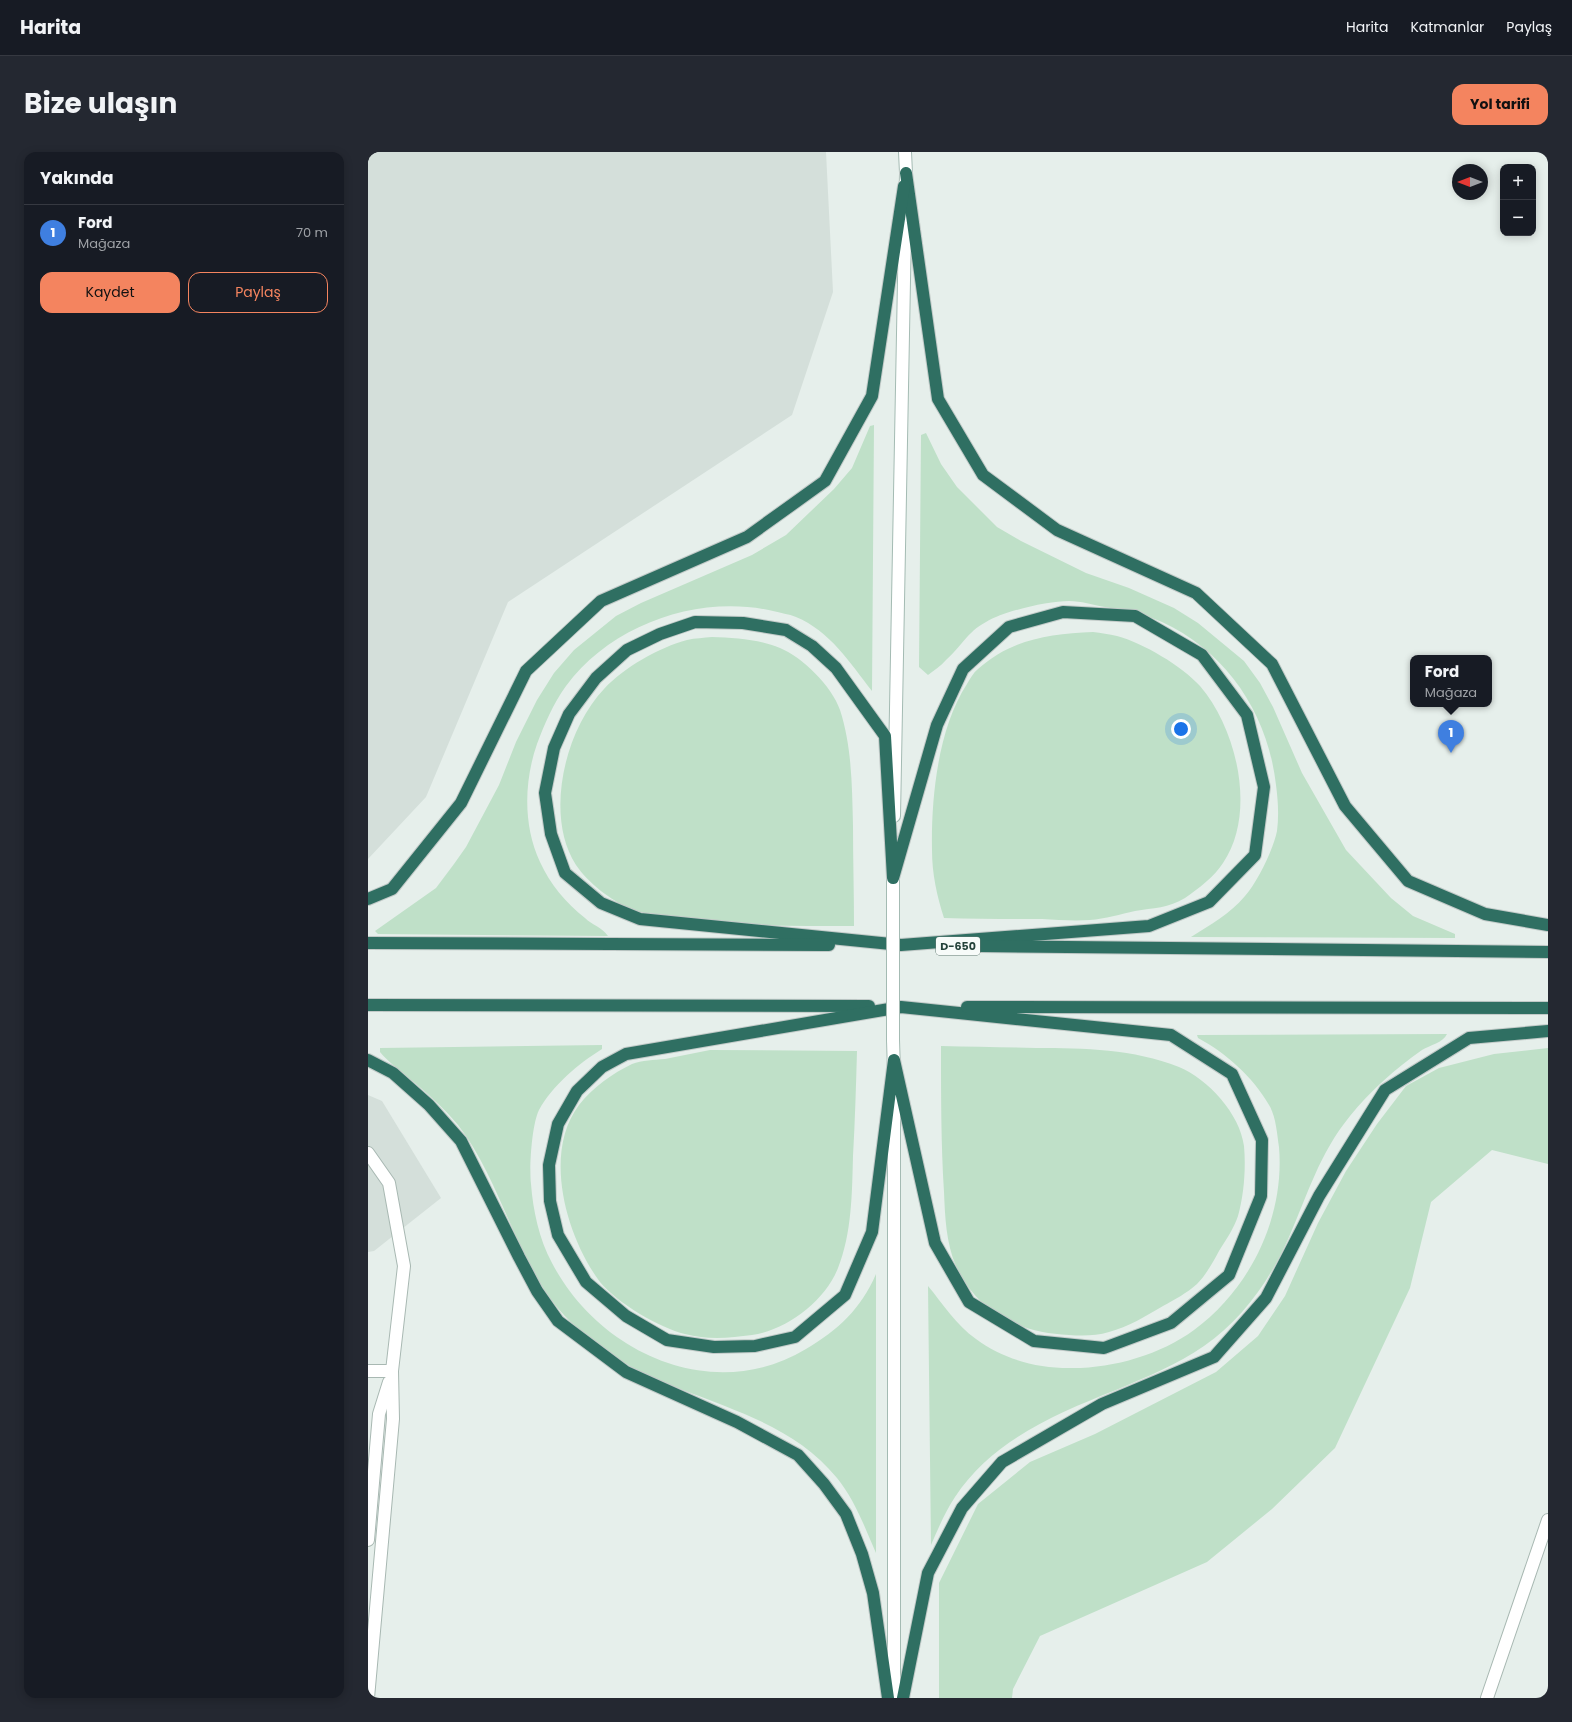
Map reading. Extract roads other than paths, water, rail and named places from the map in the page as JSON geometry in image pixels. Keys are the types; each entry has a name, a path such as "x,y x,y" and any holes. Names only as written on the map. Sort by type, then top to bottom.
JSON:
{"highway":[{"path":"368,899 392,889 461,803 526,671 601,602 747,537 825,481 872,396 906,173"},
{"path":"906,173 938,399 983,475 1057,530 1196,593 1272,664 1344,806 1408,881 1485,914 1548,925"},
{"path":"1063,612 1135,616 1202,655 1247,715 1264,787 1255,855 1209,902 1149,926 901,945 640,919 601,903 565,873 551,834 544,793 554,748 569,714 596,678 627,650 660,634 695,622 743,623 786,630 812,646 836,668 885,736 893,878 937,725 963,668 1009,627 1063,612"},
{"name":"D-650","path":"368,943 901,945 1548,952"},
{"path":"368,1005 1548,1008"},
{"path":"901,1006 1171,1035 1232,1074 1262,1140 1261,1196 1229,1275 1171,1323 1104,1348 1034,1341 969,1302 935,1243 894,1060 872,1232 845,1295 795,1337 755,1346 714,1347 668,1340 626,1316 586,1282 558,1235 550,1201 549,1165 558,1124 577,1091 602,1067 626,1054 901,1006"},
{"path":"903,1698 928,1573 962,1508 1002,1462 1102,1404 1214,1357 1266,1298 1319,1196 1385,1090 1469,1038 1548,1031"},
{"path":"368,1060 393,1073 429,1105 461,1141 518,1257 537,1291 558,1321 626,1372 737,1422 798,1455 824,1484 846,1514 862,1554 873,1593 888,1698"}],"street":[{"path":"894,1698 893,878 906,173 905,152"},
{"path":"368,1153 389,1183 404,1266 392,1371 393,1419 368,1698"},
{"path":"368,1371 392,1371"},
{"path":"368,1540 379,1414 392,1371"},
{"path":"1487,1698 1548,1520"}],"place":[{"name":"Ford","path":"1451,753"}]}
